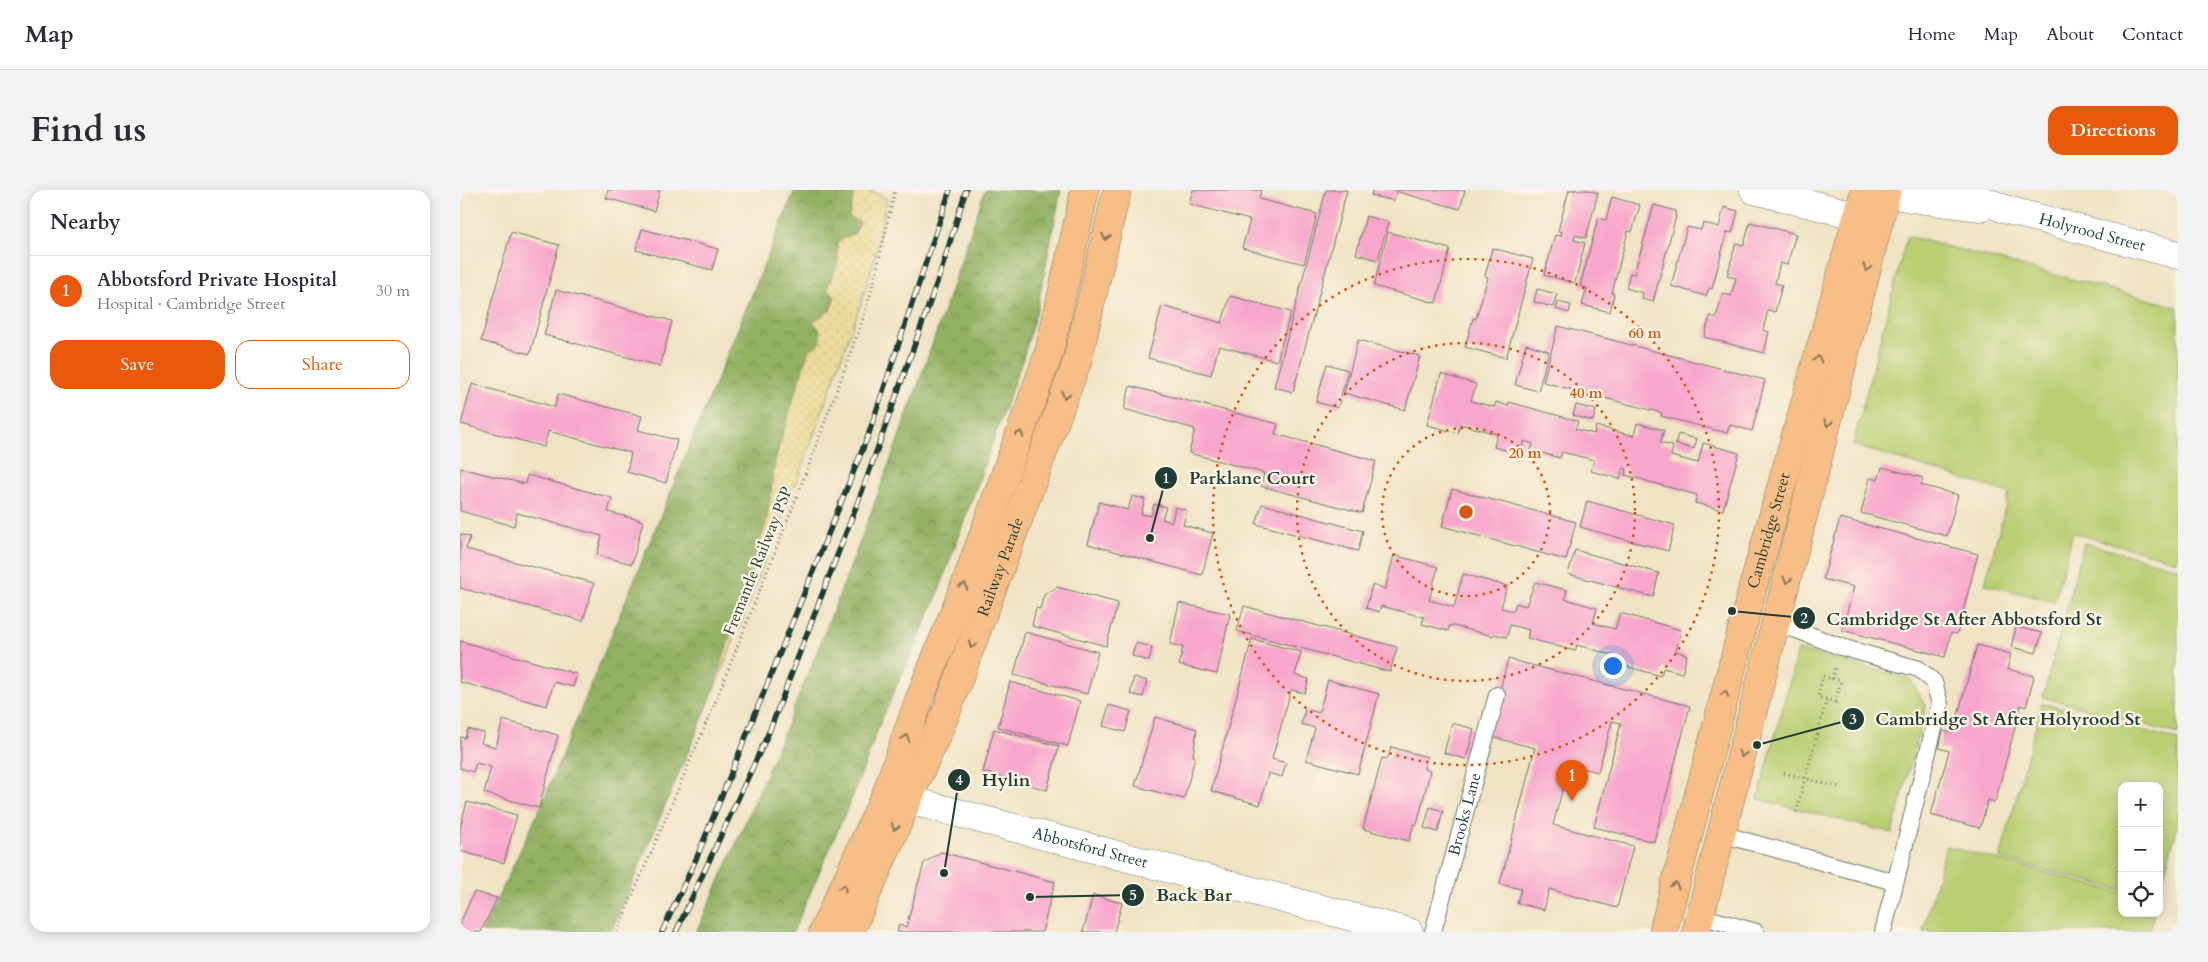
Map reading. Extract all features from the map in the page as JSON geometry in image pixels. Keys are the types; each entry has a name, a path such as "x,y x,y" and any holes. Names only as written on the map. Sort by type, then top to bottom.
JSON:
{"main road":[{"name":"Railway Parade","path":"850,932 897,797 919,700 964,588 1049,354 1085,190"},
{"name":"Railway Parade","path":"823,932 897,797 946,713 1077,362 1117,190"},
{"name":"Cambridge Street","path":"1663,932 1753,587 1878,191"},
{"name":"Cambridge Street","path":"1698,924 1776,625 1868,218"}],"street":[{"path":"1754,190 1868,218"},
{"name":"Holyrood Street","path":"1958,190 2007,210"},
{"name":"Holyrood Street","path":"1878,191 1911,198 2007,210 2178,254"},
{"name":"Abbotsford Street","path":"897,797 1409,932"}],"lane":[{"path":"1776,625 1797,630 1841,647 1919,669 1934,682 1940,704 1883,932"},
{"name":"Brooks Lane","path":"1433,932 1497,695"},
{"path":"1721,834 1894,882"},
{"path":"1698,924 1756,932"}],"path":[{"name":"Fremantle Railway PSP","path":"617,932 711,714 798,494 862,322 875,278 895,190"},
{"path":"1823,676 1841,681 1835,702 1827,699 1818,697 1823,676"},
{"path":"1796,812 1827,699"},
{"path":"1784,772 1840,787"}],"green space":[{"path":"795,190 855,190 849,216 860,222 855,232 837,243 838,262 827,289 835,296 823,325 820,343 809,350 776,457 767,520 756,561 709,703 611,932 482,932 541,806"},
{"path":"985,190 1061,190 1037,309 1023,358 936,599 880,723 854,793 793,932 696,932 777,750 815,658 886,472"},
{"path":"1907,236 2178,307 2178,561 2073,533 2054,602 1985,584 2009,493 1853,445"},
{"path":"2084,543 2178,568 2178,734 2043,697"},
{"path":"1798,650 1910,679 1926,706 1892,833 1758,799"},
{"path":"2042,703 2178,740 2178,824 2163,879 2163,782 2118,782 2118,889 2000,858"},
{"path":"1946,846 2118,892 2118,917 2153,917 2149,932 1923,932"}],"sand":[{"path":"855,190 869,190 887,199 876,252 864,294 806,457 709,703 767,520 776,457 790,410 809,350 820,343 820,330 813,321 830,311 835,296 827,289 838,262 837,242 855,233 860,222 849,217"}],"building":[{"path":"608,190 660,190 654,211 606,198"},
{"path":"1193,190 1261,190 1259,199 1317,214 1304,264 1242,248 1250,220 1189,204"},
{"path":"1326,190 1347,190 1293,392 1274,387"},
{"path":"1373,190 1397,190 1394,201 1371,195"},
{"path":"1399,190 1465,190 1460,209 1398,192"},
{"path":"1569,190 1588,190 1598,193 1586,238 1575,235 1574,240 1585,243 1575,283 1544,275 1555,235 1561,236 1562,232 1558,231"},
{"path":"1612,197 1640,205 1632,232 1628,231 1612,293 1614,294 1610,312 1582,305 1587,288 1580,286 1598,218 1606,220"},
{"path":"1654,205 1676,211 1676,216 1653,302 1642,299 1643,293 1626,288 1630,273 1634,274"},
{"path":"1724,207 1738,211 1732,233 1727,232 1712,289 1709,288 1706,296 1671,286 1687,227 1701,230 1703,223 1719,227"},
{"path":"1366,216 1388,222 1378,260 1356,254"},
{"path":"1750,222 1796,234 1787,265 1780,263 1775,283 1782,285 1775,312 1768,310 1763,330 1769,332 1764,353 1704,337 1710,316 1716,318 1723,293 1731,296 1736,278 1727,276 1736,243 1744,245"},
{"path":"642,229 718,249 712,270 636,250"},
{"path":"511,232 559,245 530,354 481,341"},
{"path":"1388,232 1450,249 1436,303 1374,286"},
{"path":"1492,248 1533,259 1506,358 1465,347 1473,318 1476,319 1488,277 1485,276"},
{"path":"1537,289 1557,294 1553,307 1534,302"},
{"path":"556,290 672,321 660,366 544,335"},
{"path":"1230,296 1291,312 1277,361 1219,346 1211,375 1148,358 1162,306 1222,323"},
{"path":"1558,302 1571,305 1569,313 1556,309"},
{"path":"1558,326 1765,380 1752,431 1730,425 1727,433 1661,416 1662,413 1543,382"},
{"path":"1358,340 1420,356 1405,410 1344,393"},
{"path":"1526,344 1549,351 1538,391 1515,385"},
{"path":"1327,364 1348,370 1338,408 1316,402"},
{"path":"1441,374 1476,384 1471,401 1494,407 1496,402 1508,406 1509,402 1578,421 1575,429 1594,434 1596,426 1634,436 1637,423 1664,430 1660,443 1673,446 1671,456 1698,463 1703,443 1739,453 1723,510 1695,503 1697,495 1625,475 1627,469 1623,468 1620,479 1591,471 1594,460 1562,452 1560,458 1531,450 1533,444 1524,441 1520,454 1494,447 1497,434 1460,424 1458,433 1427,425"},
{"path":"472,384 555,407 558,394 642,416 638,430 677,440 666,483 627,472 631,453 548,431 544,447 461,424"},
{"path":"1130,386 1278,424 1275,434 1376,461 1362,513 1261,486 1264,473 1189,453 1195,429 1124,409"},
{"path":"1576,405 1596,410 1593,421 1573,415"},
{"path":"1678,434 1697,439 1694,449 1675,444"},
{"path":"1882,467 1923,478 1921,485 1958,495 1947,536 1861,513 1870,478 1878,480"},
{"path":"460,468 525,484 527,475 612,498 608,512 643,521 632,564 597,555 602,536 517,513 514,526 460,511"},
{"path":"1452,489 1576,522 1566,560 1442,526"},
{"path":"1132,496 1145,499 1141,514 1151,516 1154,504 1166,507 1162,519 1172,522 1175,507 1187,510 1183,525 1213,533 1202,575 1088,544 1099,502 1128,510"},
{"path":"1587,501 1675,525 1668,551 1580,527"},
{"path":"1262,504 1363,531 1358,551 1256,524"},
{"path":"1840,518 1978,554 1957,634 1951,633 1945,657 1842,630 1854,587 1823,579"},
{"path":"460,534 470,537 466,549 594,583 583,621 460,588"},
{"path":"1575,550 1659,573 1653,597 1568,574"},
{"path":"1394,555 1438,567 1429,600 1454,607 1463,574 1507,586 1501,608 1513,611 1516,603 1526,606 1535,582 1567,590 1565,599 1597,608 1593,623 1615,629 1620,613 1681,630 1676,651 1687,655 1682,673 1663,668 1661,676 1614,663 1616,656 1577,645 1575,651 1527,638 1529,630 1510,625 1507,637 1494,634 1493,636 1450,625 1448,631 1422,624 1424,617 1381,606 1379,612 1366,608 1372,585 1385,589"},
{"path":"1057,587 1118,603 1106,646 1032,626 1036,608 1040,609 1044,595"},
{"path":"1179,603 1230,614 1217,674 1179,665 1183,647 1170,644"},
{"path":"1244,606 1397,647 1390,672 1237,631"},
{"path":"2016,627 2042,633 2036,653 2011,647"},
{"path":"1025,632 1098,652 1087,694 1014,675"},
{"path":"1252,639 1301,652 1295,675 1309,679 1305,693 1291,690 1272,759 1286,763 1282,777 1268,773 1260,805 1211,791"},
{"path":"460,641 577,674 573,687 554,682 547,706 460,682"},
{"path":"1136,643 1152,647 1149,661 1132,656"},
{"path":"1977,645 2011,654 2007,669 2034,676 2026,707 2021,705 1995,802 1988,800 1980,828 1931,815 1949,751 1939,748 1943,731 1953,733"},
{"path":"1508,659 1690,706 1654,842 1594,827 1621,723 1612,721 1598,772 1569,765 1553,825 1633,846 1617,908 1549,889 1544,910 1517,903 1521,889 1500,884 1535,748 1488,736"},
{"path":"1134,677 1147,681 1143,697 1130,694"},
{"path":"1328,680 1379,694 1358,774 1306,760 1315,728 1301,724 1305,709 1319,713"},
{"path":"1010,682 1080,701 1068,746 998,727"},
{"path":"1109,705 1131,711 1125,732 1103,726"},
{"path":"1155,717 1197,729 1193,756 1195,757 1184,799 1135,786"},
{"path":"503,720 558,735 539,808 484,793 491,767 476,763 473,772 460,768 460,737 465,738 468,729 484,733 481,743 496,747"},
{"path":"1452,723 1474,729 1466,759 1444,753"},
{"path":"994,729 1059,746 1047,790 983,772"},
{"path":"1391,747 1427,757 1424,769 1430,771 1417,825 1414,824 1409,841 1363,829 1382,758 1388,759"},
{"path":"467,802 517,815 504,863 460,851 460,828"},
{"path":"1430,807 1443,811 1438,832 1424,828"},
{"path":"941,852 1055,882 1042,932 897,932 899,925 906,927 924,863"},
{"path":"474,892 497,898 481,932 460,932 460,923"},
{"path":"1093,895 1122,903 1114,932 1083,932"}],"railway":[{"path":"662,932 697,857 868,436 950,190"},
{"path":"676,932 769,732 864,486 941,271 966,190"}],"place":[{"name":"Parklane Court","path":"1150,538"},
{"name":"Cambridge St After Abbotsford St","path":"1732,611"},
{"name":"Cambridge St After Holyrood St","path":"1757,745"},
{"name":"Abbotsford Private Hospital","path":"1572,801"},
{"name":"Hylin","path":"944,873"},
{"name":"Back Bar","path":"1030,897"}]}
